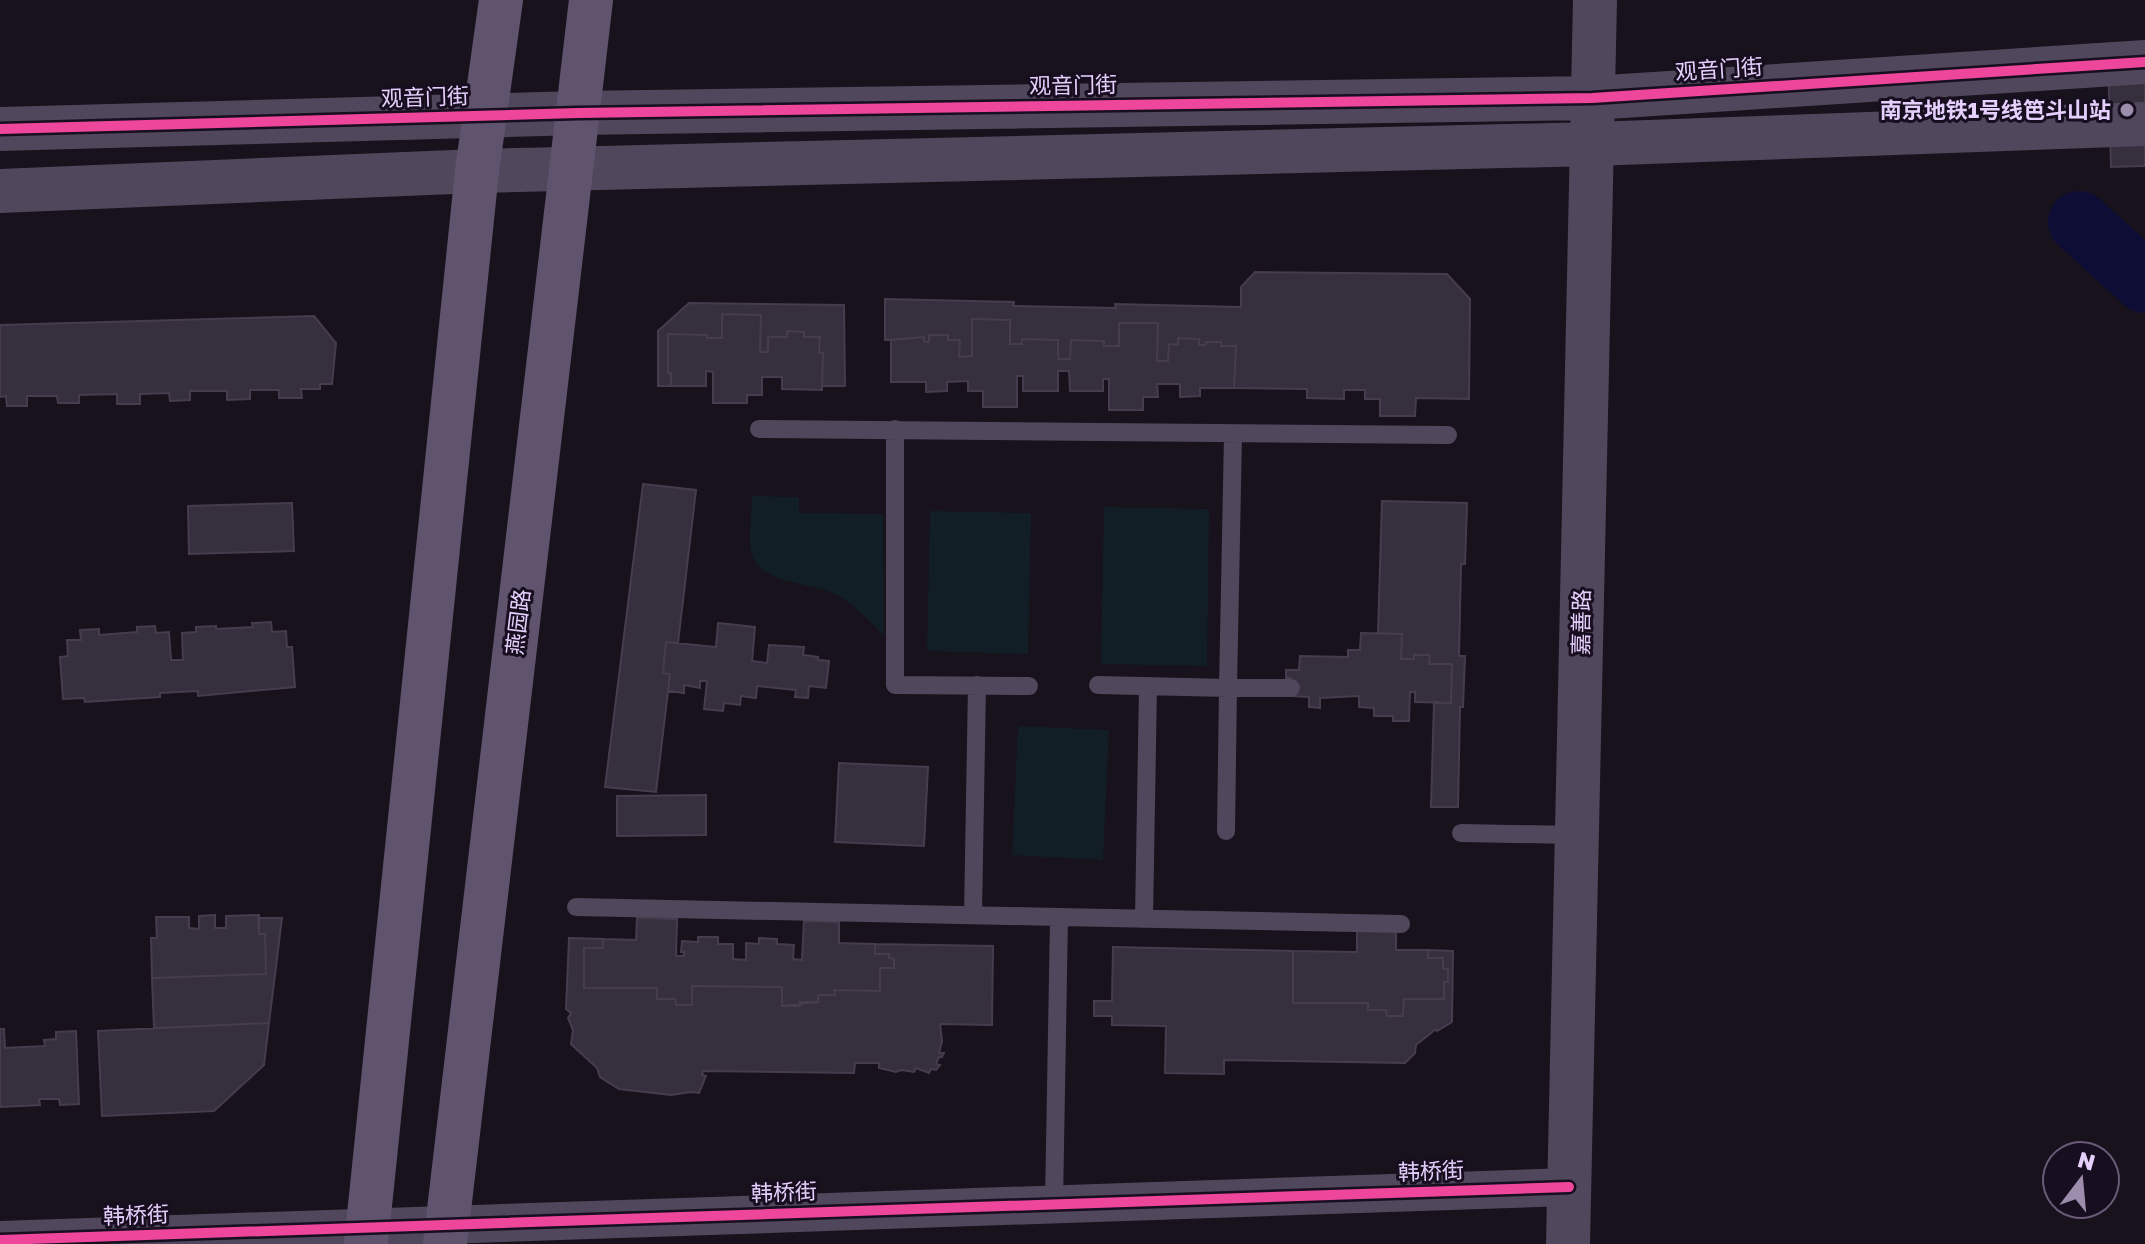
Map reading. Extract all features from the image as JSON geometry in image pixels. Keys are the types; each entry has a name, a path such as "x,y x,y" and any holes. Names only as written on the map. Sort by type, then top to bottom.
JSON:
{"main road":[{"path":"367,1235 477,171 501,0"},
{"name":"燕园路","path":"446,1234 591,0"}],"street":[{"name":"嘉善路","path":"1568,1244 1595,0"},
{"name":"观音门街","path":"0,129 578,113 1592,98 2145,62"},
{"path":"0,191 477,171 1592,144 2145,124"},
{"name":"韩桥街","path":"0,1240 446,1234 1054,1204 1569,1187"}],"lane":[{"path":"759,429 1448,435"},
{"path":"895,429 895,685 1029,686"},
{"path":"1226,831 1233,435"},
{"path":"973,915 977,685"},
{"path":"1098,685 1291,688"},
{"path":"1144,919 1148,686"},
{"path":"1461,833 1576,835"},
{"path":"576,907 1401,924"},
{"path":"1054,1204 1059,917"}],"shaded area":[{"path":"752,496 799,497 799,513 883,514 884,636 856,608 837,595 775,577 756,563 750,546"},
{"path":"1104,507 1209,509 1207,666 1101,664"},
{"path":"930,511 1031,513 1028,654 927,651"},
{"path":"1018,726 1109,730 1103,860 1012,855"}],"building":[{"name":"南京地铁1号线笆斗山站","path":"2145,54 2145,166 2111,167 2108,55"},
{"path":"1255,272 1447,274 1470,299 1469,399 1416,398 1415,416 1380,416 1380,399 1365,399 1365,390 1344,390 1344,399 1307,398 1307,389 1234,388 1236,346 1221,346 1221,342 1199,345 1199,339 1178,338 1178,345 1169,344 1168,361 1157,361 1158,323 1119,323 1119,346 1104,346 1104,341 1071,340 1070,359 1058,359 1058,340 1022,339 1022,344 1010,344 1010,320 972,319 972,356 959,357 960,340 948,340 948,335 929,335 929,342 924,342 924,337 885,340 885,299 1014,302 1013,306 1116,308 1115,304 1241,307 1241,287"},
{"path":"689,303 844,305 845,386 822,386 820,337 804,337 804,332 787,331 787,337 768,337 768,352 760,352 761,315 722,314 722,338 668,334 671,386 658,386 658,331"},
{"path":"722,314 761,315 760,352 768,352 768,337 787,337 787,331 804,332 804,337 820,337 822,390 782,389 782,377 762,377 762,395 747,395 747,403 713,403 713,372 706,371 706,386 671,386 668,334 722,338"},
{"path":"314,316 336,343 332,384 320,384 320,389 301,389 302,398 279,398 279,390 250,390 250,399 227,400 227,391 190,391 190,400 170,401 169,393 140,394 140,404 117,404 117,394 79,395 79,403 58,403 57,396 27,396 27,406 7,406 6,396 0,397 0,325"},
{"path":"972,319 1010,320 1010,344 1022,344 1022,339 1058,340 1058,359 1070,359 1071,340 1104,341 1104,346 1119,346 1119,323 1158,323 1157,361 1168,361 1169,344 1178,345 1178,338 1199,339 1199,345 1221,342 1221,346 1236,346 1234,388 1200,388 1200,396 1180,397 1180,384 1157,384 1158,397 1143,397 1143,410 1109,410 1109,379 1103,379 1103,391 1070,391 1069,371 1058,371 1058,391 1023,391 1023,376 1017,376 1017,407 983,407 983,391 968,391 968,381 947,382 947,391 926,392 926,382 891,382 891,340 924,337 924,342 929,342 929,335 948,335 948,340 960,340 959,357 972,356"},
{"path":"643,484 696,490 678,643 666,642 663,673 670,674 656,792 605,787"},
{"path":"1382,501 1467,503 1465,564 1461,564 1459,656 1465,656 1463,707 1460,707 1458,807 1431,807 1434,702 1451,703 1452,664 1429,664 1430,655 1401,659 1402,634 1378,633"},
{"path":"292,503 294,551 189,554 188,506"},
{"path":"271,622 272,632 286,631 287,647 292,647 295,687 198,696 198,691 160,693 160,697 85,702 84,698 63,699 60,657 68,656 67,640 81,640 80,630 99,629 99,635 137,632 137,627 155,626 156,633 169,632 171,660 183,660 182,633 196,632 196,627 253,627 252,623"},
{"path":"718,623 755,627 752,661 767,663 769,645 804,647 803,655 829,661 826,688 809,686 808,698 795,697 796,690 757,686 756,698 741,696 740,705 724,703 723,711 704,709 707,681 700,681 700,688 684,685 684,693 668,691 670,674 663,673 666,642 716,647"},
{"path":"1361,633 1402,634 1401,659 1430,655 1429,664 1452,664 1451,703 1415,702 1415,692 1410,692 1409,721 1393,721 1393,716 1374,716 1374,708 1359,707 1359,696 1320,698 1320,708 1309,707 1309,697 1291,696 1291,678 1286,678 1286,670 1299,670 1300,656 1348,657 1348,650 1360,650"},
{"path":"839,763 928,767 924,846 835,842"},
{"path":"706,795 706,835 617,836 617,796"},
{"path":"215,915 215,928 226,928 226,916 259,915 259,934 265,934 266,974 152,978 151,938 157,938 156,917 189,917 189,928 199,929 199,916"},
{"path":"258,918 282,918 269,1023 154,1028 152,978 266,974 265,934 259,934"},
{"path":"637,918 677,919 676,956 684,956 681,952 682,941 698,942 698,937 718,937 718,944 733,944 733,959 746,960 746,943 759,944 759,938 777,939 777,944 794,945 793,959 802,960 804,921 839,922 839,943 875,944 875,954 889,954 889,958 894,959 894,968 880,968 880,991 834,990 835,995 818,995 818,1002 800,1002 800,1006 782,1006 782,987 692,986 692,1005 676,1005 675,999 657,999 657,988 584,988 584,948 603,948 603,939 636,940"},
{"path":"1357,931 1396,931 1396,950 1428,950 1428,958 1443,958 1443,969 1448,969 1444,999 1404,999 1403,1016 1387,1016 1386,1010 1368,1010 1368,1003 1293,1003 1293,951 1357,952"},
{"path":"569,938 603,939 603,948 584,948 584,988 657,988 657,999 675,999 676,1005 692,1005 692,986 782,987 782,1006 818,1002 818,995 835,995 834,990 880,991 880,968 894,968 894,959 889,958 889,954 875,954 875,944 993,946 992,1025 940,1024 942,1041 939,1053 944,1053 936,1064 940,1065 929,1073 916,1068 914,1072 896,1072 879,1068 879,1063 855,1063 854,1073 703,1071 702,1075 706,1076 699,1093 671,1095 619,1089 600,1077 597,1068 571,1044 573,1030 568,1018 571,1013 566,1009"},
{"path":"1113,947 1293,951 1293,1003 1368,1003 1368,1010 1386,1010 1387,1016 1403,1016 1404,999 1444,999 1448,969 1443,969 1443,958 1428,958 1428,950 1453,951 1452,1022 1436,1029 1416,1045 1415,1053 1405,1063 1224,1060 1224,1074 1165,1073 1166,1026 1112,1025 1112,1016 1094,1016 1094,1001 1112,1001"},
{"path":"269,1023 264,1065 214,1111 102,1116 98,1031"},
{"path":"0,1029 4,1029 5,1048 45,1046 44,1040 56,1039 56,1032 76,1031 79,1104 60,1105 59,1099 39,1099 40,1105 0,1107"}],"waterway":[{"path":"2079,222 2145,282"}],"cycle path":[{"path":"0,129 578,113 1592,98 2145,62"},
{"path":"0,1240 1569,1187"}],"place":[{"name":"南京地铁1号线笆斗山站","path":"2127,110"}]}
